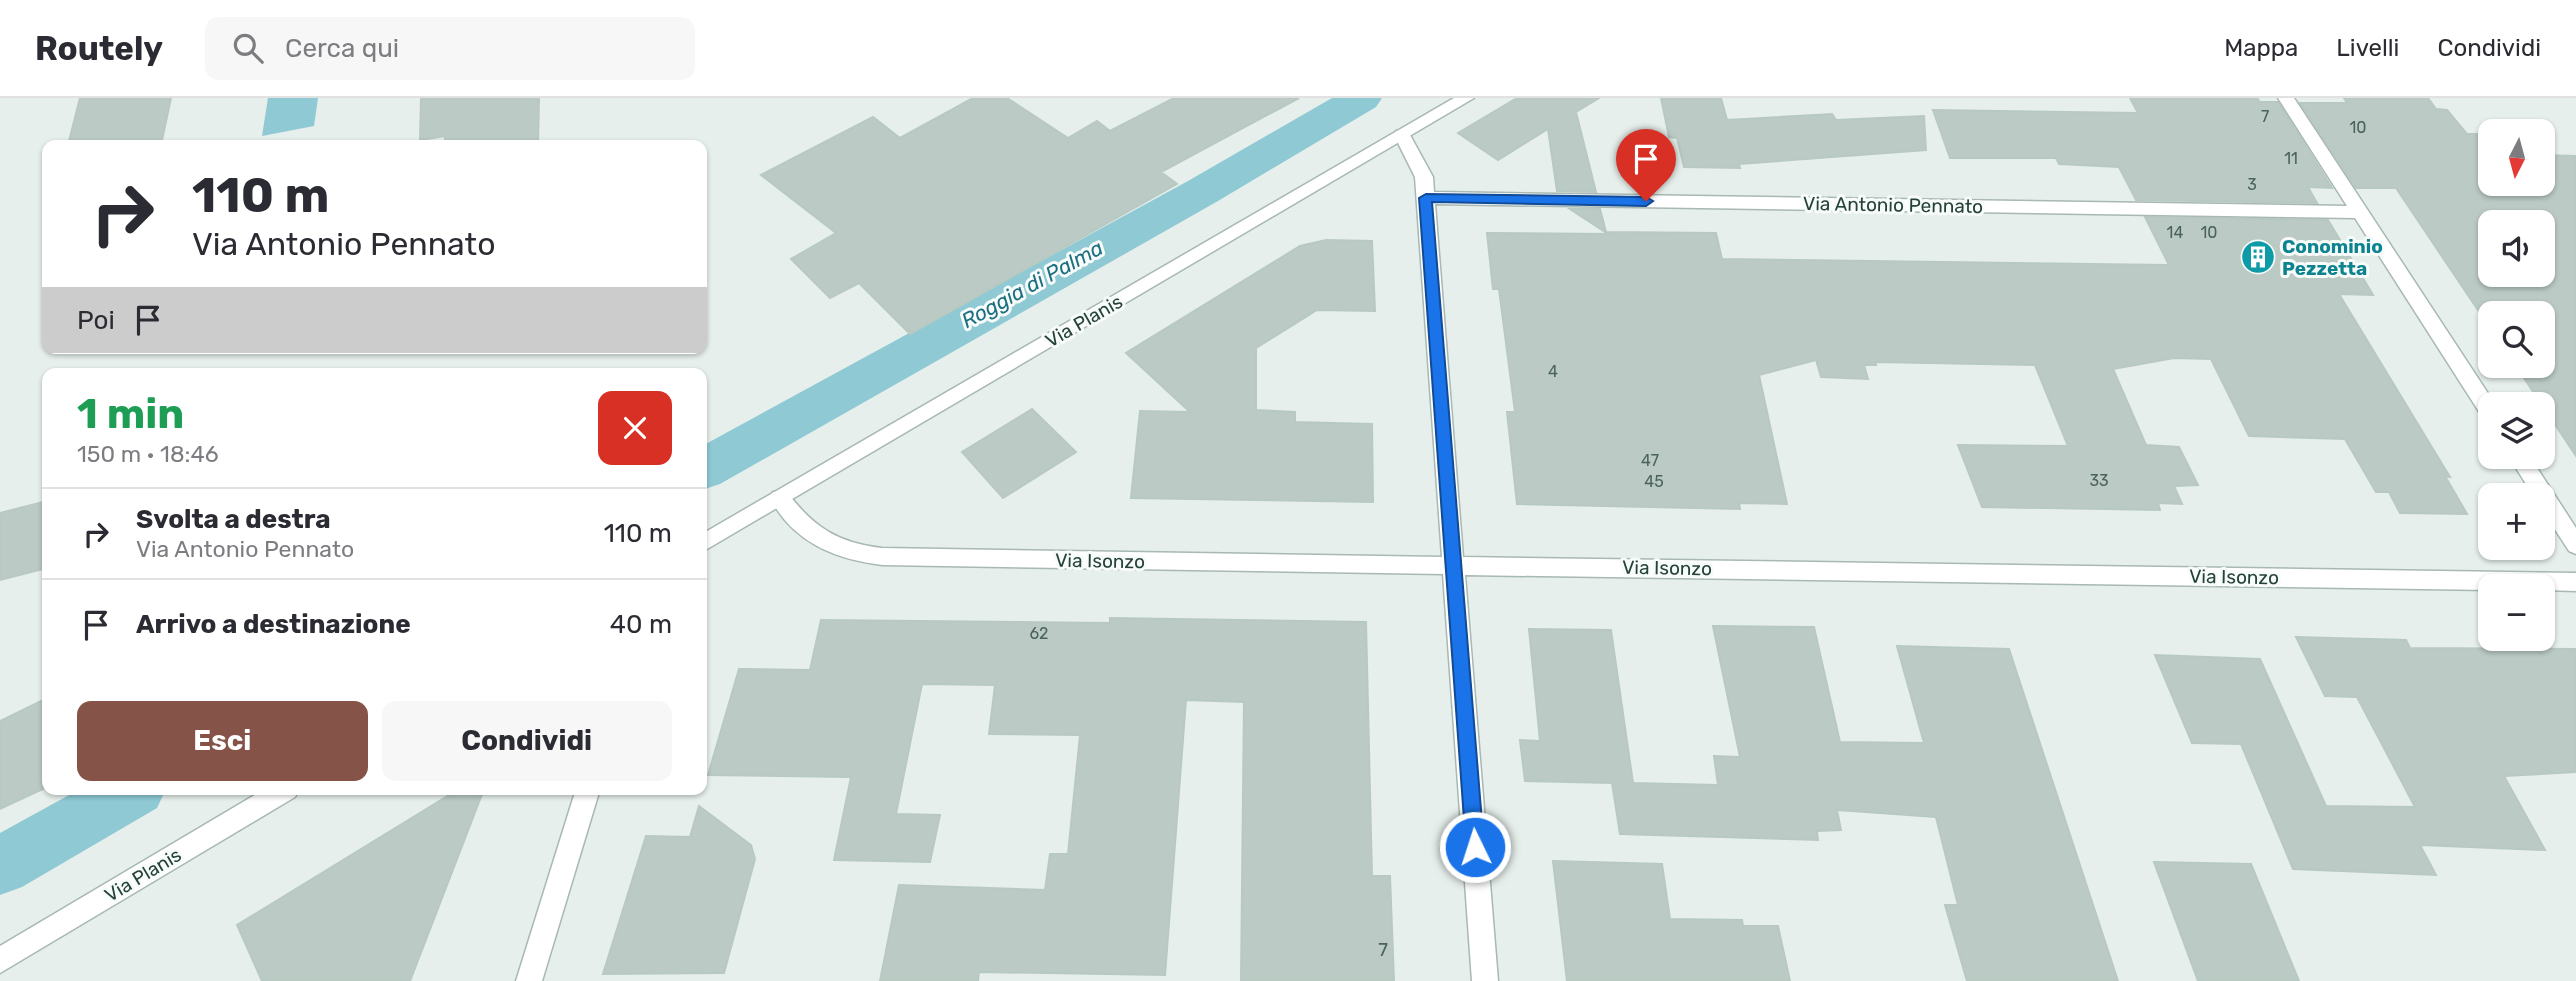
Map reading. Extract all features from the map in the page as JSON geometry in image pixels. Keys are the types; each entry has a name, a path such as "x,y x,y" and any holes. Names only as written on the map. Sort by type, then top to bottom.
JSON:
{"street":[{"name":"Via Planis","path":"707,541 1466,98"},
{"path":"2286,98 2478,394"},
{"path":"1402,135 1424,177 1485,981"},
{"name":"Via Antonio Pennato","path":"1426,198 2360,212"},
{"path":"2527,469 2576,545"},
{"name":"Via Isonzo","path":"780,498 797,523 816,539 852,553 883,557 2576,582"},
{"name":"Via Planis","path":"0,960 277,795"},
{"path":"529,981 586,795"}],"water":[{"path":"268,98 318,98 314,126 262,136"}],"building":[{"path":"80,98 171,98 162,140 69,140"},
{"path":"421,98 539,98 538,140 445,140 445,136 420,140"},
{"path":"973,98 1007,98 1068,138 1097,121 1110,131 1174,98 1299,98 1161,172 1177,184 910,334 859,283 830,298 791,259 836,233 761,175 873,117 900,138"},
{"path":"1517,98 1599,98 1576,112 1596,192 1557,191 1548,129 1498,160 1458,133"},
{"path":"1661,98 1721,98 1727,120 1832,114 1836,120 1924,116 1926,150 1739,164 1740,168 1684,167 1677,138 1669,137"},
{"path":"2130,98 2257,98 2260,102 2278,102 2332,188 2308,187 2317,203 2136,200 2119,167 2059,164 2056,158 1950,158 1933,110 2138,113"},
{"path":"2344,98 2428,98 2436,109 2447,110 2467,134 2478,134 2478,196 2555,196 2555,155 2576,156 2576,456 2555,424 2555,392 2533,392 2524,378 2555,378 2555,301 2478,301 2478,310 2396,188 2356,188 2300,103 2347,103"},
{"path":"1570,209 1600,209 1606,232 1716,233 1722,259 2169,265 2145,217 2328,220 2373,295 2339,294 2450,477 2445,476 2467,514 2400,513 2389,492 2376,492 2345,439 2249,436 2211,359 2174,358 2113,369 2146,445 2179,447 2198,485 2174,486 2182,504 2158,503 2160,510 1982,507 1958,445 2068,446 2035,365 1875,362 1876,365 1864,365 1868,379 1821,377 1816,360 1759,375 1787,504 1739,503 1740,509 1517,504 1507,412 1515,412 1499,289 1493,289 1487,233 1608,234"},
{"path":"1326,240 1372,241 1375,311 1317,310 1256,348 1256,410 1295,412 1295,422 1372,424 1373,502 1131,498 1140,411 1190,412 1126,353 1300,246"},
{"path":"1032,409 1076,452 1003,498 962,452"},
{"path":"42,502 42,569 0,580 0,513"},
{"path":"1110,618 1366,622 1372,876 1390,876 1394,981 1241,981 1244,702 1186,700 1165,975 979,972 978,981 880,981 899,885 1045,890 1050,854 1068,854 1080,735 989,734 995,685 922,684 896,814 940,815 930,862 834,860 851,777 708,775 739,669 810,670 821,620 1110,623"},
{"path":"1713,626 1814,627 1840,742 1924,743 1897,646 2009,649 2118,981 1967,981 1945,905 1958,905 1936,817 1837,810 1841,830 1817,831 1818,840 1620,834 1612,783 1525,781 1520,740 1540,741 1529,629 1611,630 1633,783 1718,785 1714,756 1740,757"},
{"path":"2296,637 2406,640 2410,648 2478,648 2478,651 2576,649 2576,772 2504,776 2545,850 2420,845 2436,875 2293,869 2241,744 2192,743 2155,655 2260,659 2326,806 2415,807 2357,697 2325,696"},
{"path":"42,700 42,789 0,809 0,721"},
{"path":"449,795 482,795 410,981 262,981 237,925"},
{"path":"699,806 751,845 755,859 724,973 603,974 646,836 690,837"},
{"path":"1553,861 1662,864 1670,919 1742,920 1743,926 1778,926 1790,981 1567,981"},
{"path":"2154,862 2251,864 2299,981 2198,981"}],"waterway":[{"name":"Roggia di Palma","path":"707,467 1203,191 1362,98"},
{"name":"Roggia di Palma","path":"0,866 125,795"}],"place":[{"name":"Conominio Pezzetta","path":"2258,257"}],"route":[{"path":"1475,847 1426,198 1646,201"}]}
